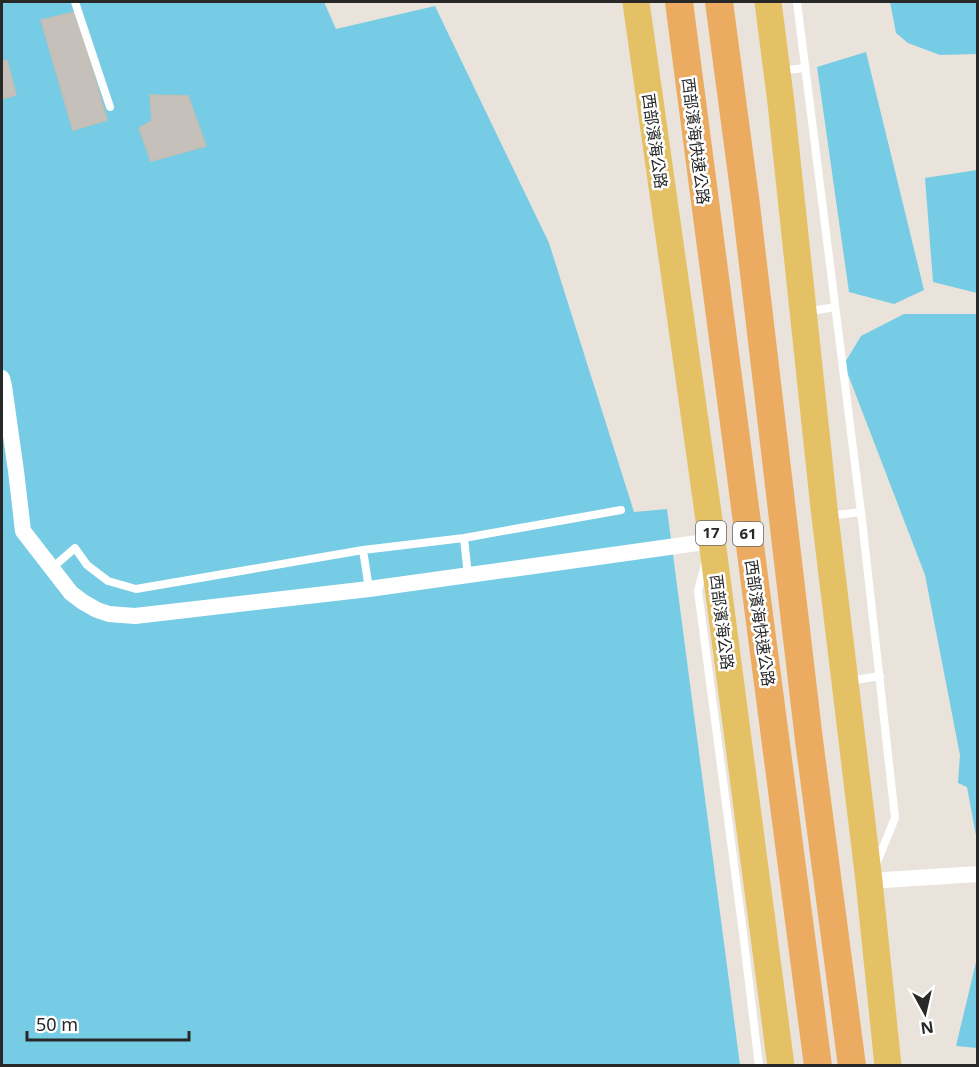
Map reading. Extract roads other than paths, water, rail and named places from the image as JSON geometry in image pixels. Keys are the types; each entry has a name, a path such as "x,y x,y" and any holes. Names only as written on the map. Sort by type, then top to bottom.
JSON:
{"highway":[{"name":"西部濱海快速公路","path":"679,2 818,1065"},
{"name":"西部濱海快速公路","path":"719,2 746,205 807,728 852,1065"}],"main road":[{"name":"西部濱海公路","path":"636,2 712,541 781,1065"},
{"path":"768,2 888,1065"}],"street":[{"path":"2,378 23,531 51,563 71,592 83,602 109,614 135,616 467,568 712,541"},
{"path":"869,881 978,874"}],"lane":[{"path":"75,2 110,107"},
{"path":"797,2 861,512 895,818 869,881"},
{"path":"777,72 805,68"},
{"path":"803,312 835,308"},
{"path":"51,563 75,548 87,565 108,581 136,589 363,551 464,539 621,510"},
{"path":"825,517 861,512"},
{"path":"464,539 467,568"},
{"path":"712,541 698,591 759,1065"},
{"path":"363,551 368,582"},
{"path":"845,681 880,676"}],"water":[{"path":"2,2 324,2 336,29 435,6 549,243 634,512 667,509 740,1065 2,1066"},
{"path":"890,2 977,2 977,54 940,55 908,43 896,33"},
{"path":"866,52 924,290 894,304 849,292 817,67"},
{"path":"978,170 977,293 933,282 925,178"},
{"path":"904,314 977,314 977,841 967,787 958,783 960,755 925,575 844,364 861,336"},
{"path":"977,958 977,1048 956,1046"}]}
